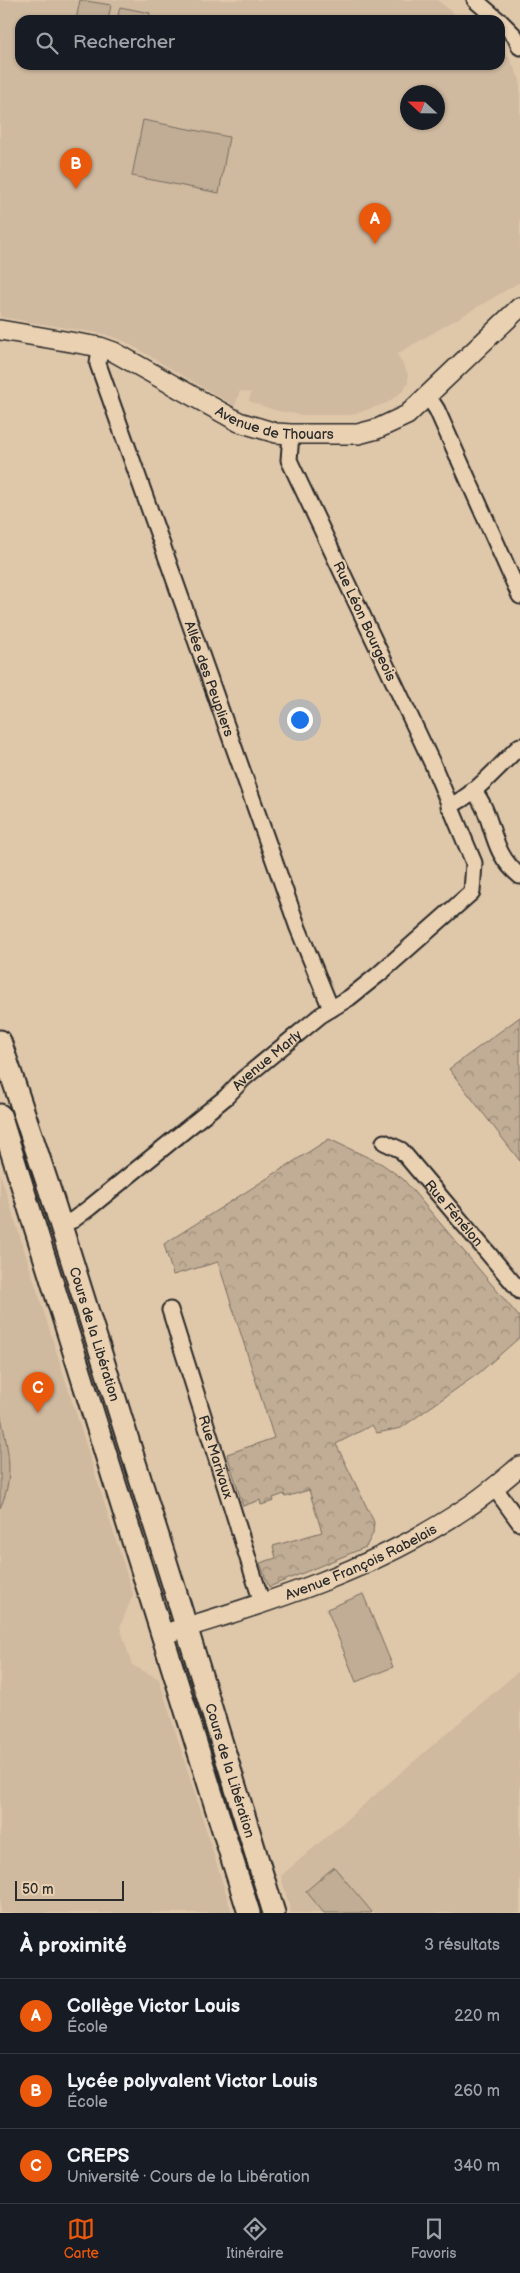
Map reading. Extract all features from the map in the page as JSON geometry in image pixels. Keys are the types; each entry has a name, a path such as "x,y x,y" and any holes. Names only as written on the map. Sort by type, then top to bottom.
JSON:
{"main road":[{"name":"Cours de la Libération","path":"0,1040 187,1627 274,1913"},
{"path":"0,1104 15,1130 46,1213 60,1224"},
{"name":"Cours de la Libération","path":"0,1115 164,1634 249,1913"},
{"path":"81,1373 102,1408 140,1525 168,1603 176,1618 187,1627"},
{"path":"164,1634 174,1644 184,1665 214,1759 237,1794"}],"street":[{"path":"475,0 495,15"},
{"path":"507,24 520,47"},
{"name":"Avenue de Thouars","path":"0,330 100,347 127,358 239,422 276,433 350,434 377,429 407,415 520,306"},
{"name":"Allée des Peupliers","path":"100,347 98,364 290,904 330,1009"},
{"path":"428,396 437,410 520,596"},
{"name":"Rue Léon Bourgeois","path":"291,434 289,460 433,766 474,863 472,892"},
{"path":"449,806 457,803 473,790 520,746"},
{"path":"473,790 485,809 496,842 514,871"},
{"name":"Avenue Marly","path":"60,1224 73,1220 89,1208 330,1009 349,998 379,974 472,892"},
{"name":"Rue Fénélon","path":"384,1142 401,1150 520,1291"},
{"name":"Rue Marivaux","path":"170,1310 262,1603"},
{"name":"Avenue François Rabelais","path":"187,1627 338,1576 384,1555 466,1508 520,1466"},
{"path":"494,1487 520,1523"},
{"path":"164,1634 187,1627"}],"shaded area":[{"path":"0,0 437,0 456,15 15,15 15,70 505,70 505,54 509,57 520,80 520,282 397,354 408,374 408,383 404,390 387,403 351,415 302,415 274,410 249,401 251,393 240,391 235,406 124,341 104,334 0,317"},
{"path":"0,1173 133,1594 120,1627 132,1665 159,1679 232,1913 0,1913"},
{"path":"520,1670 520,1913 291,1913 281,1876"}],"green space":[{"path":"80,0 111,5 109,15 77,15"},
{"path":"120,7 150,13 150,15 118,15"},
{"path":"143,120 229,137 219,193 132,176"},
{"path":"520,1017 520,1161 449,1069"},
{"path":"329,1139 382,1164 403,1179 520,1318 520,1337 479,1373 401,1428 377,1433 372,1425 336,1444 374,1522 373,1533 366,1547 269,1587 260,1563 276,1558 273,1546 322,1532 309,1490 285,1497 284,1494 273,1498 274,1501 261,1505 260,1500 243,1506 227,1454 274,1438 218,1262 173,1275 164,1244"},
{"path":"0,1412 9,1460 9,1472 5,1496 0,1508"},
{"path":"363,1594 393,1667 356,1682 327,1609"},
{"path":"334,1867 371,1913 324,1913 306,1891"}],"place":[{"name":"Lycée polyvalent Victor Louis","path":"76,189"},
{"name":"Collège Victor Louis","path":"375,244"},
{"name":"CREPS","path":"38,1413"}]}
